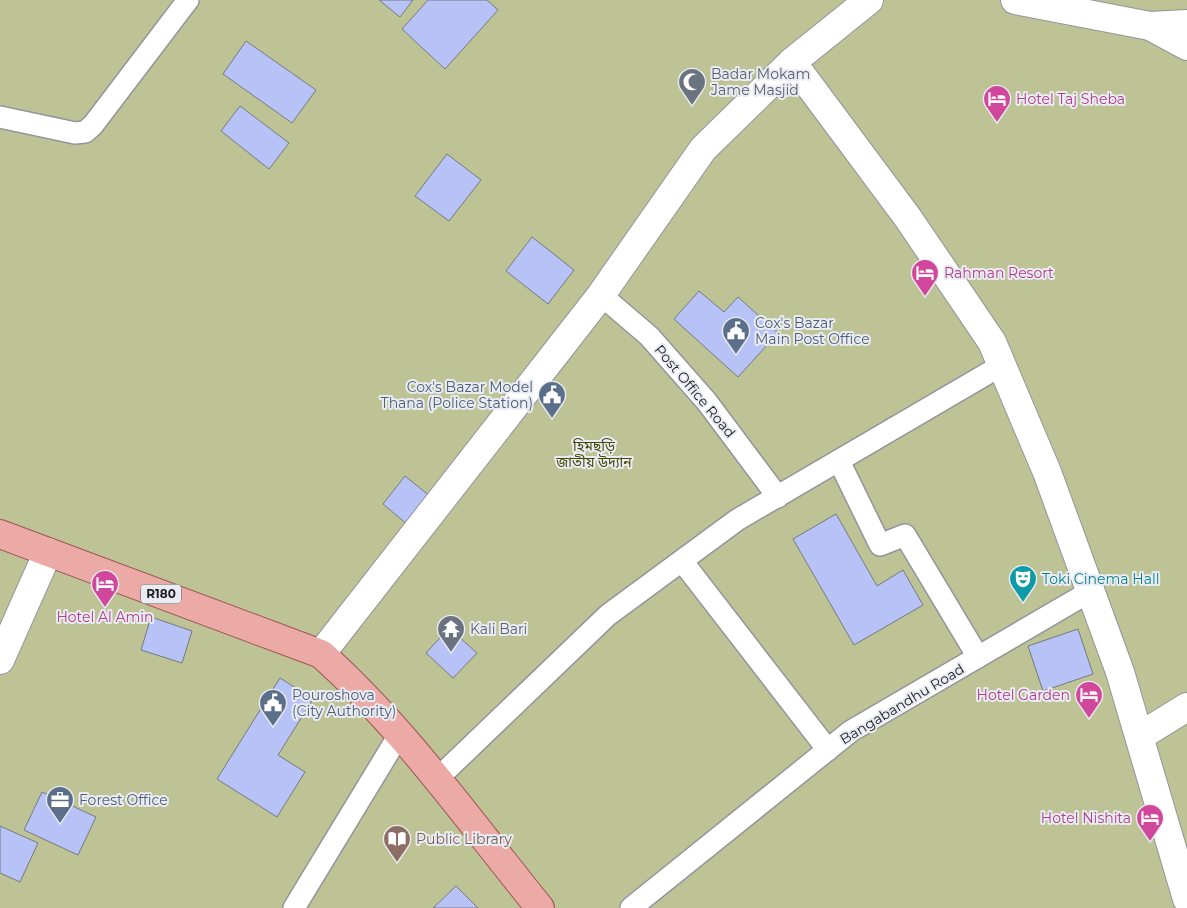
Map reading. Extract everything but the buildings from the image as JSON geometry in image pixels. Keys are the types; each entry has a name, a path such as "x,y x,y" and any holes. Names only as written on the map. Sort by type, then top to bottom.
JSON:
{"main road":[{"name":"R180","path":"0,534 321,654 342,673 399,735 540,908"}],"street":[{"path":"0,117 76,133 85,132 93,125 188,0"},
{"path":"321,654 601,296 703,149 792,62 869,0"},
{"path":"1015,0 1150,26 1187,24"},
{"path":"1150,26 1187,46"},
{"path":"792,62 908,218 992,342 1047,472 1120,672 1187,899"},
{"name":"Post Office Road","path":"601,296 650,336 707,402 778,497"},
{"path":"436,780 608,615 737,520 1002,365"},
{"path":"839,461 880,545 905,535 978,657"},
{"path":"0,660 48,552"},
{"path":"682,561 828,750"},
{"name":"Bangabandhu Road","path":"631,908 851,731 1091,592"},
{"path":"1140,736 1187,707"},
{"path":"294,908 399,735"}],"green space":[{"name":"হিমছড়ি জাতীয় উদ্যান","path":"0,0 1187,0 1187,908 0,908"}],"place":[{"name":"Badar Mokam Jame Masjid","path":"692,106"},
{"name":"Hotel Taj Sheba","path":"997,123"},
{"name":"Rahman Resort","path":"925,297"},
{"name":"Cox's Bazar Main Post Office","path":"736,355"},
{"name":"Cox's Bazar Model Thana (Police Station)","path":"552,419"},
{"name":"Toki Cinema Hall","path":"1023,603"},
{"name":"Hotel Al Amin","path":"105,608"},
{"name":"Kali Bari","path":"451,653"},
{"name":"Hotel Garden","path":"1089,719"},
{"name":"Pouroshova (City Authority)","path":"273,727"},
{"name":"Forest Office","path":"60,824"},
{"name":"Hotel Nishita","path":"1150,842"},
{"name":"Public Library","path":"397,863"}]}
